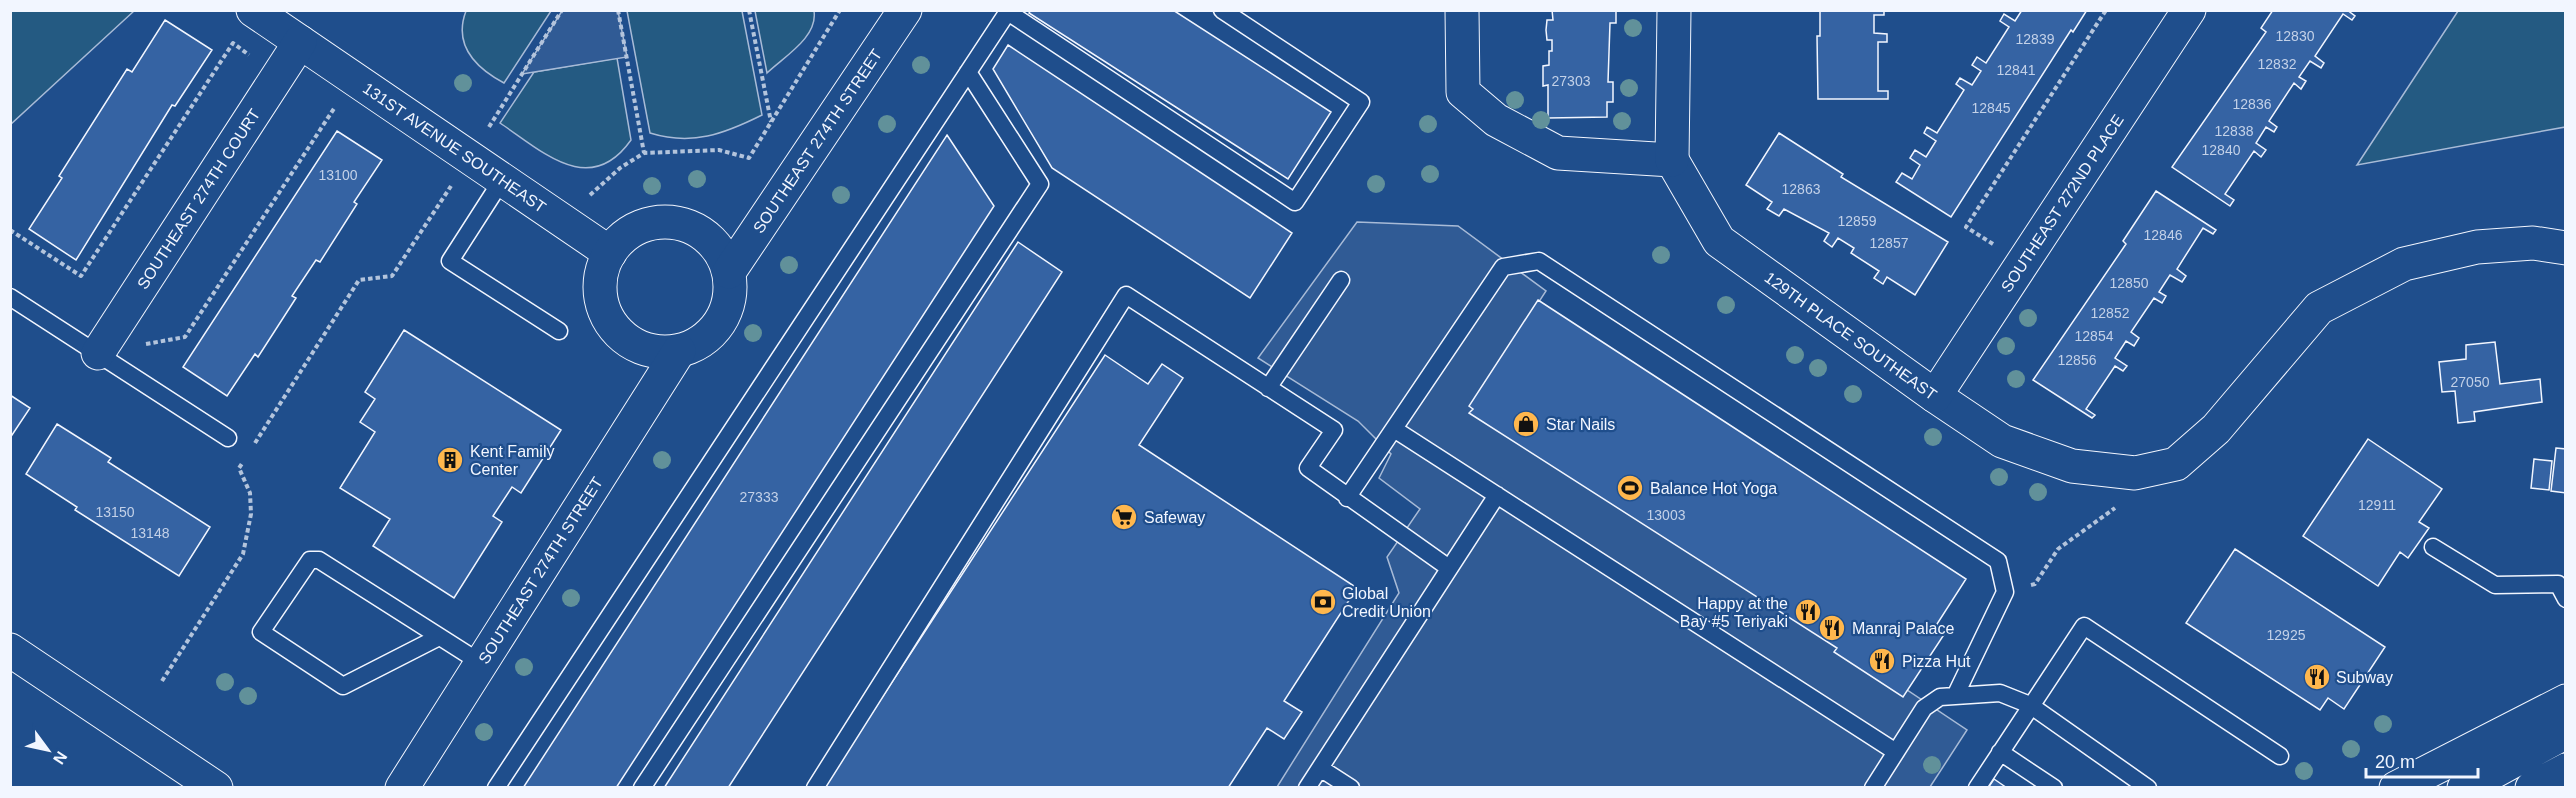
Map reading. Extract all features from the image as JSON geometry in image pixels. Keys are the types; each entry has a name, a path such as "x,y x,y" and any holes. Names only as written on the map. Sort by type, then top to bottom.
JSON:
{"street":[{"name":"SOUTHEAST 274TH STREET","path":"729,272 905,10"},
{"path":"1462,10 1463,92 1496,120 1558,153 1672,160 1674,10"},
{"name":"SOUTHEAST 272ND PLACE","path":"1935,396 2189,10"},
{"name":"131ST AVENUE SOUTHEAST","path":"263,17 610,253"},
{"name":"SOUTHEAST 274TH COURT","path":"98,353 300,42"},
{"name":"129TH PLACE SOUTHEAST","path":"1672,160 1719,241 1935,396 2002,441 2072,466 2135,474 2176,464 2216,429 2319,308 2404,264 2477,247 2533,243 2565,248"},
{"path":"665,222 686,226 706,236 720,252 729,272 730,293 725,313 714,330 698,344 679,351 657,352 636,346 619,334 606,316 600,295 602,273 610,253 624,237 643,226 665,222"},
{"name":"SOUTHEAST 274TH STREET","path":"402,788 679,351"},
{"path":"10,650 216,788"},
{"path":"2396,788 2565,701"},
{"path":"2464,788 2565,732"},
{"path":"2532,788 2565,770"}],"lane":[{"path":"496,788 1008,11 1295,202 1361,102 1222,10"},
{"path":"642,788 1040,184 968,72"},
{"path":"502,180 450,261 559,331"},
{"path":"1347,498 1503,267 1539,261 1998,561 2005,592 1956,694"},
{"path":"1268,388 1341,280"},
{"path":"815,788 1126,295 1334,430 1308,468 1347,498 1449,568"},
{"path":"10,297 228,438"},
{"path":"1394,429 1896,752"},
{"path":"1307,788 1497,495"},
{"path":"2433,547 2495,585 2558,584 2565,599"},
{"path":"439,637 343,686 261,632 310,560 319,560 481,663"},
{"path":"1977,788 2084,626 2280,756"},
{"path":"1873,788 1924,708 1940,697 1956,694 2000,693 2030,705 2148,788"},
{"path":"2000,752 2054,788"},
{"path":"1320,768 1351,788"}],"path":[{"path":"252,448 359,280 392,276 562,10"},
{"path":"618,10 644,153"},
{"path":"749,10 771,123"},
{"path":"568,225 589,196 620,168 644,153 719,150 749,158 840,10"},
{"path":"2023,262 1966,227 2106,10"},
{"path":"10,230 81,276 233,43 250,56 263,17"},
{"path":"98,353 185,337 354,79"},
{"path":"162,681 243,554 251,514 250,493 239,468 246,458"},
{"path":"2005,592 2035,584 2058,549 2121,503"}],"shaded area":[{"path":"11,10 134,10 134,11 11,124"},
{"path":"466,10 551,11 504,83 476,63 465,45 463,23"},
{"path":"562,11 618,11 627,57 522,74"},
{"path":"627,11 742,11 762,115 734,128 708,136 680,138 650,133"},
{"path":"755,11 814,11 814,20 806,38 767,73"},
{"path":"2458,11 2565,11 2565,127 2357,165"},
{"path":"617,58 631,140 615,157 599,166 583,168 566,164 533,146 500,123 534,72"},
{"path":"1357,222 1458,226 1546,291 1474,401 1967,730 1930,787 1277,787 1399,593 1387,557 1420,509 1379,478 1391,454 1358,421 1258,358"}],"building":[{"path":"1031,10 1173,10 1331,112 1288,179 1029,13"},
{"path":"1552,10 1616,10 1616,23 1610,23 1608,82 1613,82 1613,102 1607,102 1607,117 1548,118 1548,85 1543,86 1543,66 1549,65 1549,51 1552,51 1552,40 1547,40 1546,30 1547,20 1553,20"},
{"path":"1820,10 1884,10 1884,15 1874,15 1874,33 1887,34 1887,42 1878,42 1878,91 1888,91 1888,99 1818,99 1817,36 1820,36"},
{"path":"2022,10 2087,10 2073,32 2071,30 1951,217 1896,182 1902,173 1912,179 1920,165 1910,158 1915,150 1926,157 1936,141 1924,133 1927,127 1937,133 1964,90 1956,84 1960,78 1972,85 1981,71 1972,65 1977,57 1986,63 2009,27 2000,21 2004,14 2015,21"},
{"path":"2273,10 2347,10 2355,16 2352,20 2343,14 2315,56 2324,63 2321,68 2310,61 2299,77 2306,81 2301,89 2294,83 2269,121 2277,127 2274,132 2266,127 2256,143 2266,150 2261,157 2254,151 2225,194 2234,200 2230,206 2172,167 2266,32 2261,28"},
{"path":"165,20 212,50 175,106 172,105 76,260 29,229 62,178 59,176 127,69 132,72"},
{"path":"1008,45 1292,233 1250,298 1052,168 993,69"},
{"path":"337,131 382,160 354,202 357,204 320,262 316,260 292,296 296,298 258,357 255,354 227,396 183,367"},
{"path":"1779,133 1843,174 1841,177 1948,242 1915,295 1887,277 1883,284 1874,278 1879,271 1851,253 1854,248 1838,238 1832,247 1824,241 1829,233 1784,209 1779,216 1767,209 1772,202 1746,185"},
{"path":"947,135 994,206 616,788 523,788"},
{"path":"2156,191 2216,230 2213,234 2203,228 2177,269 2186,276 2182,282 2170,275 2159,292 2166,296 2162,303 2154,298 2131,332 2139,338 2134,346 2126,341 2115,358 2127,366 2123,371 2115,366 2086,409 2095,415 2092,418 2033,380 2126,244 2123,241"},
{"path":"1018,242 1062,272 728,788 664,788"},
{"path":"1538,300 1966,579 1937,624 1947,630 1903,697 1834,652 1837,648 1469,413 1473,409 1469,406"},
{"name":"Kent Family Center","path":"404,330 561,430 521,493 512,487 493,516 502,522 454,598 373,546 390,519 340,488 375,432 360,422 375,399 365,392"},
{"path":"2495,342 2500,384 2540,379 2542,402 2474,412 2475,421 2458,423 2455,391 2442,392 2439,362 2466,359 2466,345"},
{"name":"Safeway","path":"1105,355 1148,384 1162,364 1183,378 1139,445 1357,588 1284,701 1302,712 1284,739 1267,728 1228,788 823,788"},
{"path":"10,395 30,408 10,438"},
{"path":"57,424 111,458 108,462 210,527 179,576 75,510 77,507 26,474"},
{"path":"2368,439 2442,489 2419,522 2429,528 2408,558 2400,552 2378,586 2303,536"},
{"path":"2556,448 2566,449 2566,493 2551,491"},
{"path":"2534,459 2552,461 2549,490 2531,488"},
{"path":"2235,549 2385,647 2344,709 2328,698 2320,710 2186,623"},
{"path":"1994,779 2007,788 1988,788"}],"place":[{"name":"Star Nails","path":"1526,424"},
{"name":"Kent Family Center","path":"450,460"},
{"name":"Balance Hot Yoga","path":"1630,488"},
{"name":"Safeway","path":"1124,517"},
{"name":"Global Credit Union","path":"1323,602"},
{"name":"Happy at the Bay #5 Teriyaki","path":"1808,612"},
{"name":"Manraj Palace","path":"1832,628"},
{"name":"Pizza Hut","path":"1882,661"},
{"name":"Subway","path":"2317,677"}]}
